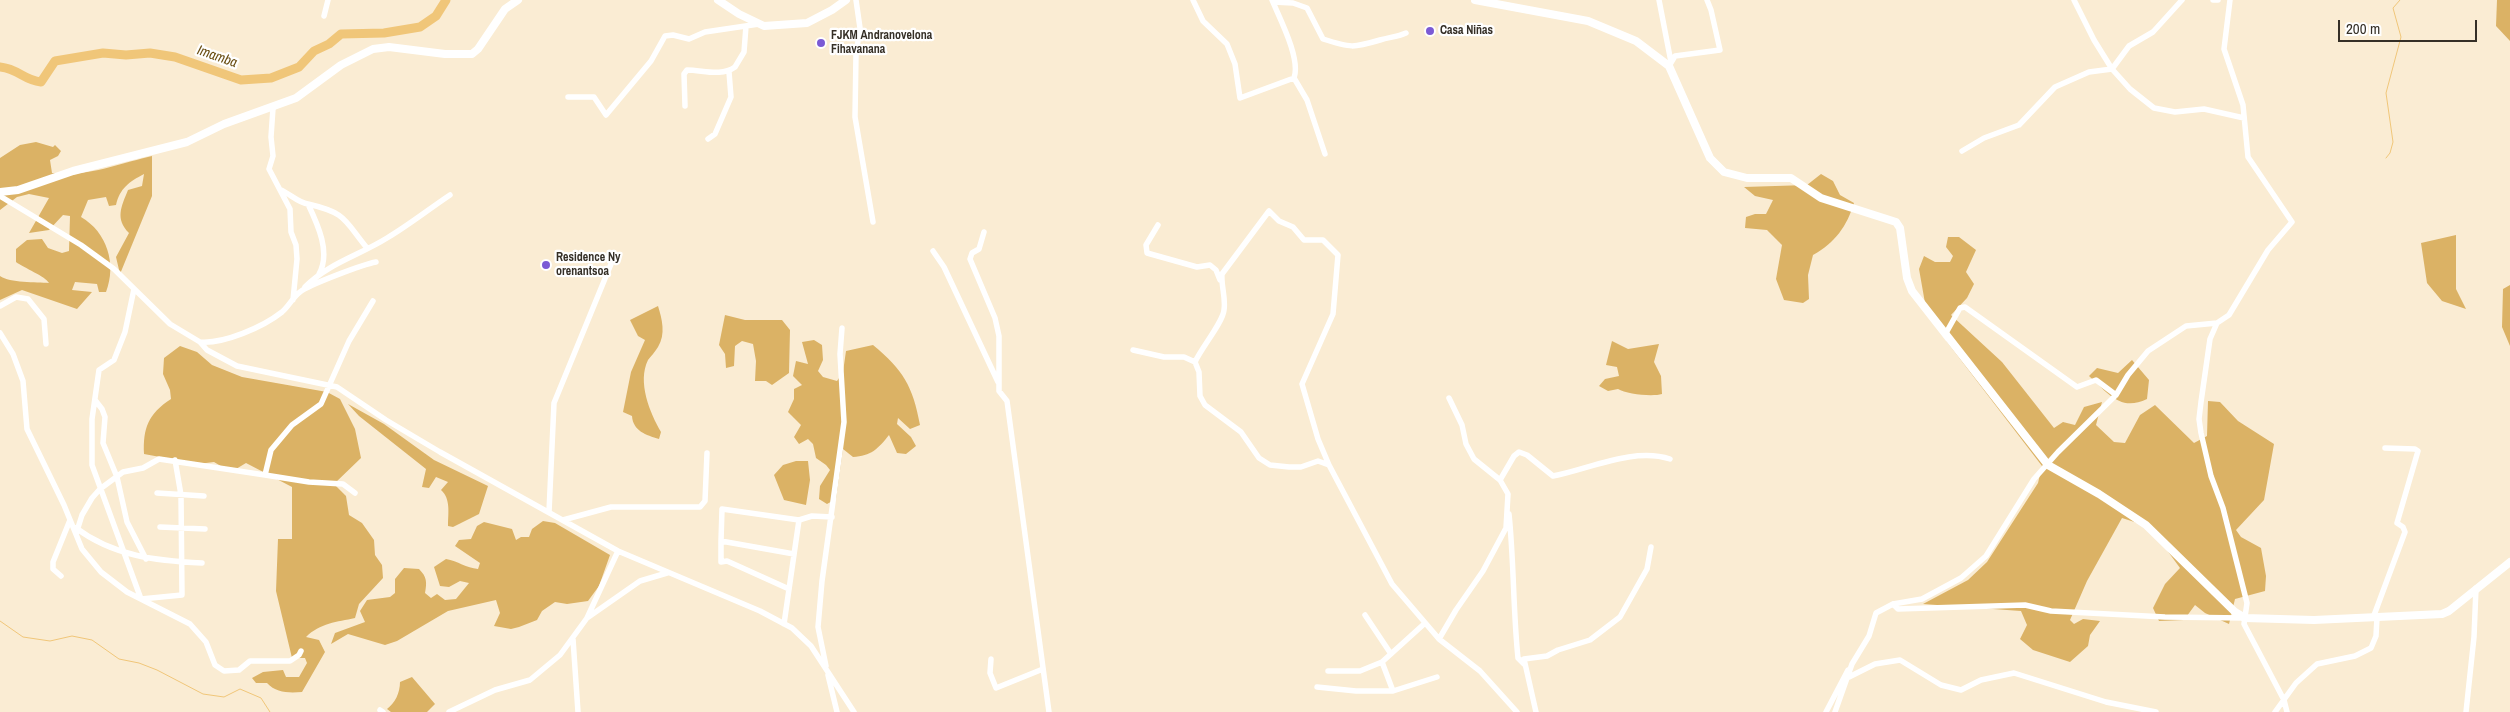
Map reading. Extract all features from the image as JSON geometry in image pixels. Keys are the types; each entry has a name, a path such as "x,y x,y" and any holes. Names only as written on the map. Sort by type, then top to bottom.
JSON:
{"street":[{"path":"324,16 328,0"},
{"path":"0,192 18,190 73,171 180,144 224,124 273,108 296,98 341,65 373,49 389,47 445,54 472,54 478,49 505,9 518,0"},
{"path":"718,0 739,14 764,26 807,22 832,10 846,0"},
{"path":"856,0 860,28 856,54 855,117 873,222"},
{"path":"1193,0 1203,21 1227,44 1235,64 1240,98 1294,78"},
{"path":"1475,0 1588,21 1636,41 1670,64"},
{"path":"1659,0 1670,64 1710,158 1724,172 1747,178 1792,178 1821,198 1892,220 1899,225 1907,278 1912,291 2048,465 2146,525 2235,612 2245,618"},
{"path":"1670,64 1675,56 1720,50 1712,10 1707,0"},
{"path":"2074,0 2094,40 2112,69 2130,89 2154,108 2175,112 2204,109 2244,118"},
{"path":"1962,151 1984,138 2019,125 2055,87 2089,72 2112,69 2129,46 2152,32 2182,0"},
{"path":"2213,0 2218,0"},
{"path":"1826,712 1832,697 1869,636 1876,613 1893,604 1922,599 1961,578 1986,556 2034,479 2058,452 2116,395 2128,374 2148,351 2186,326 2217,323 2229,315 2268,250 2292,222 2248,157 2243,105 2224,49 2230,0"},
{"path":"1325,154 1307,100 1294,78 1296,71 1295,60 1273,1 1302,5 1307,8 1323,39 1345,46 1361,46 1382,39 1396,38 1406,33"},
{"path":"568,97 594,97 606,115 651,61 665,36 673,35 690,39 705,32 760,24"},
{"path":"685,106 684,74 687,70 729,72 735,68 744,52 746,26"},
{"path":"708,139 715,134 731,97 729,72"},
{"path":"273,108 271,137 273,156 269,169 290,209 291,232 296,245 297,258 293,300"},
{"path":"281,190 293,195 301,203 341,215 348,221 367,248"},
{"path":"200,342 222,341 238,336 280,314 301,290 318,276 386,239 450,195"},
{"path":"0,196 81,244 114,269 170,324 200,342 207,350 237,366 337,387 418,439 618,551 760,611 784,624 811,646 854,712"},
{"path":"308,204 325,250 324,264 318,276"},
{"path":"1221,282 1222,274 1269,211 1279,221 1293,227 1304,240 1324,240 1338,255 1333,314 1302,384 1318,439 1329,465 1392,584 1424,624 1439,639 1480,671 1517,712"},
{"path":"1158,225 1146,245 1147,253 1197,267 1210,265 1216,270 1221,282 1224,300 1223,317 1208,337 1196,362 1199,372 1200,396 1205,404 1241,432 1259,458 1270,465 1301,467 1318,461 1329,465"},
{"path":"984,232 979,249 972,253 970,259 995,318 999,336 998,384 999,391 1008,400 1049,712"},
{"path":"933,251 944,267 998,384"},
{"path":"301,290 326,279 376,262"},
{"path":"549,512 554,403 611,264"},
{"path":"134,289 125,332 114,360 99,370 92,419 92,465 122,552 141,599"},
{"path":"0,306 16,297 28,299 44,319 46,344"},
{"path":"266,475 271,450 292,425 321,404 349,341 373,301"},
{"path":"1946,334 1960,308 1965,307 2077,387 2096,380 2116,395"},
{"path":"2217,323 2210,340 2199,419 2211,476 2223,508 2246,603 2244,624 2284,700 2287,712"},
{"path":"837,712 818,627 822,581 844,422 840,354 842,328"},
{"path":"0,333 13,354 23,381 27,429 77,532 82,549 102,572 127,592 169,612 200,632 215,665 224,671 239,670 250,661 290,661 299,655 301,651"},
{"path":"1133,350 1164,357 1184,357 1196,362"},
{"path":"1439,639 1456,610 1484,571 1506,528 1508,500 1508,494 1500,480 1474,459 1466,444 1462,424 1449,398"},
{"path":"95,400 105,417 103,443 117,477 127,522 146,558"},
{"path":"2275,712 2296,683 2315,665 2355,656 2371,648 2376,636 2375,617 2405,532 2403,527 2397,523 2418,452 2415,449 2385,448"},
{"path":"1500,480 1514,456 1520,452 1527,455 1553,476 1640,455 1658,455 1670,459"},
{"path":"563,520 611,507 700,507 705,501 707,454"},
{"path":"77,532 92,498 100,490 123,472 143,468 159,459 309,482 343,484 355,493"},
{"path":"141,599 182,595 182,495 175,460"},
{"path":"157,493 204,496"},
{"path":"1508,500 1513,546 1513,610 1518,658 1524,664"},
{"path":"789,589 727,561 721,562 722,509 799,520 812,516 832,517"},
{"path":"784,624 799,520"},
{"path":"62,576 53,569 53,562 71,522"},
{"path":"160,526 205,529"},
{"path":"77,532 122,552 146,558 202,563"},
{"path":"721,541 794,554"},
{"path":"1536,712 1524,659 1548,656 1558,650 1590,640 1620,617 1647,569 1651,547"},
{"path":"449,712 496,690 530,680 560,655 587,618 618,551"},
{"path":"1893,604 1898,609 2025,605 2051,611 2165,617 2333,620 2445,614 2510,562"},
{"path":"587,618 640,581 667,573"},
{"path":"2466,712 2474,637 2476,588"},
{"path":"1364,615 1391,654"},
{"path":"1328,671 1360,671 1382,662 1424,624"},
{"path":"573,639 578,712"},
{"path":"992,659 990,673 996,688 1044,670"},
{"path":"1849,676 1875,664 1900,660 1941,685 1961,690 1981,680 2014,674 2049,683 2106,702 2156,712"},
{"path":"1382,662 1393,691"},
{"path":"1835,712 1852,664"},
{"path":"1317,687 1356,691 1393,691 1437,677"}],"shaded area":[{"path":"2497,0 2510,0 2510,41 2496,26"},
{"path":"36,142 53,147 55,145 61,151 58,156 50,160 52,173 90,172 152,156 152,196 120,274 116,257 129,233 122,223 122,207 128,190 142,186 144,174 126,186 120,194 116,205 109,206 106,197 88,200 81,217 90,223 103,240 110,260 109,281 106,292 99,292 97,284 75,282 72,290 92,292 77,309 22,290 0,300 0,276 16,281 49,283 16,262 16,249 27,240 42,239 48,248 62,253 69,251 70,216 63,215 49,230 29,233 49,198 29,194 17,197 0,210 0,158 20,145"},
{"path":"1821,174 1833,181 1840,195 1854,203 1848,219 1839,233 1828,245 1813,255 1808,275 1809,299 1803,303 1784,300 1776,279 1782,245 1767,230 1745,228 1746,217 1755,214 1766,214 1773,200 1755,196 1744,187 1807,185"},
{"path":"2456,235 2456,289 2466,309 2442,301 2427,283 2421,243"},
{"path":"1948,237 1959,237 1976,250 1966,272 1974,284 1967,298 1951,315 2002,362 2054,428 2063,422 2075,425 2084,407 2102,402 2096,425 2114,442 2125,443 2140,415 2155,405 2194,443 2207,436 2208,401 2220,402 2238,421 2274,444 2264,500 2236,530 2241,537 2261,548 2266,576 2265,591 2235,599 2229,624 2205,613 2195,605 2184,620 2159,621 2153,608 2165,584 2180,568 2150,527 2122,518 2087,581 2070,620 2074,624 2083,619 2100,621 2090,635 2088,646 2070,662 2033,650 2020,639 2027,625 2021,611 1923,604 1968,580 1987,562 2038,483 2042,466 1947,342 1925,303 1919,269 1924,256 1935,262 1950,262 1953,256 1946,247"},
{"path":"2510,285 2510,346 2502,327 2503,289"},
{"path":"658,306 663,332 658,347 648,360 645,369 644,387 649,407 661,432 659,439 641,432 635,425 632,416 623,412 631,372 645,340 638,336 630,320"},
{"path":"725,315 745,320 782,320 790,330 789,373 772,385 766,381 755,381 756,361 753,344 742,341 735,346 734,366 726,368 725,354 719,345"},
{"path":"814,340 822,345 823,360 818,371 823,377 837,381 843,372 846,351 873,345 892,363 905,380 914,400 920,425 910,429 898,418 897,424 911,437 916,446 906,454 897,453 889,435 878,448 865,455 853,457 843,449 836,499 827,504 819,499 820,486 830,470 816,458 813,444 808,439 799,444 794,437 801,425 788,412 794,399 794,389 802,385 793,376 796,361 808,364 802,342"},
{"path":"1612,341 1628,349 1659,344 1654,362 1661,376 1662,394 1639,394 1618,389 1608,391 1599,386 1605,379 1619,376 1617,367 1606,365"},
{"path":"180,346 197,352 212,365 242,377 327,392 340,399 355,429 361,458 334,484 346,496 349,515 362,523 374,540 375,555 382,565 383,578 359,604 355,618 323,626 306,637 319,640 325,652 302,692 279,691 267,683 256,683 252,678 263,672 283,670 286,677 299,677 307,663 305,658 292,658 276,591 278,539 292,539 292,487 246,463 231,472 214,462 198,464 144,454 148,422 157,410 171,399 170,390 163,374 164,358"},
{"path":"2132,360 2149,380 2147,399 2138,402 2122,402 2115,399 2089,376 2097,368 2118,373"},
{"path":"348,404 384,424 434,460 488,486 479,514 453,527 448,526 448,502 441,490 448,482 436,477 429,488 422,487 426,469 359,416"},
{"path":"796,461 808,461 810,480 806,505 784,500 774,475 783,465"},
{"path":"543,521 555,523 610,555 599,586 588,601 567,604 555,602 542,611 537,620 511,629 494,626 500,613 496,600 448,611 397,641 385,645 348,634 331,644 335,633 365,622 360,611 367,600 390,597 395,593 395,579 404,568 419,569 422,572 426,580 425,593 431,598 437,594 445,600 456,599 469,583 460,581 449,587 440,586 434,567 446,559 478,569 480,563 455,546 459,540 471,539 477,526 484,522 512,529 516,540 521,537 529,537 532,529"},
{"path":"412,677 435,704 427,712 391,712 387,709 396,697 400,682"}],"waterway":[{"name":"Imamba","path":"0,67 41,82 55,61 103,53 126,55 150,53 175,57 241,80 271,78 299,67 314,51 329,44 341,34 384,33 420,27 436,16 446,0"},
{"path":"2386,158 2390,153 2393,142 2386,93 2401,37 2393,8 2400,0"},
{"path":"0,621 23,637 50,641 72,636 92,640 119,659 139,663 157,670 203,694 224,697 240,689 261,698 270,712"}],"place":[{"name":"Casa Niñas","path":"1430,31"},
{"name":"FJKM Andranovelona Fihavanana","path":"821,43"},
{"name":"Residence Ny orenantsoa","path":"546,265"}]}
